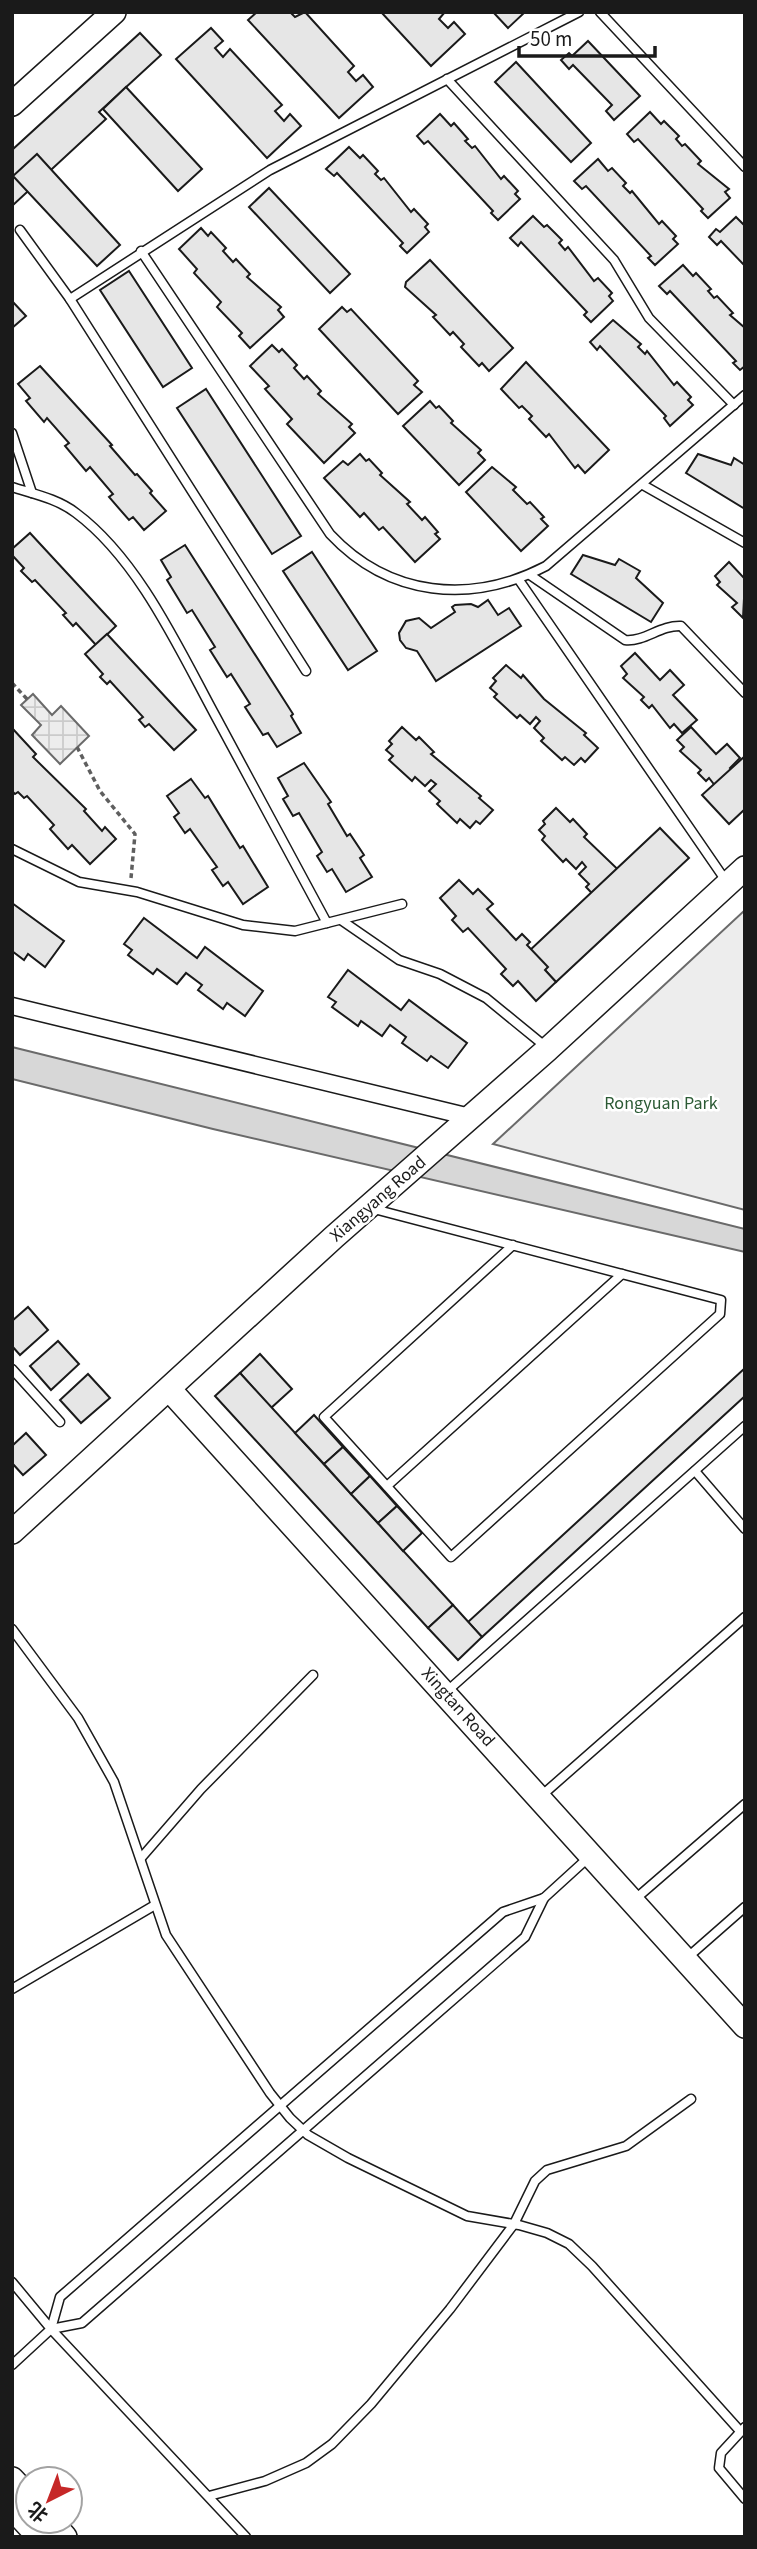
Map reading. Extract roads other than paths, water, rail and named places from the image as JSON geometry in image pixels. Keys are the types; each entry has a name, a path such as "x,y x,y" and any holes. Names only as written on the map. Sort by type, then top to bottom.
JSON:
{"street":[{"path":"12,104 114,12"},
{"name":"Xiangyang Road","path":"12,1532 368,1207 548,1049 736,875"},
{"path":"12,1006 470,1117"},
{"name":"Xingtan Road","path":"169,1389 745,2026"},
{"path":"12,2508 39,2537"}],"lane":[{"path":"70,299 270,170 579,12"},
{"path":"600,12 745,167"},
{"path":"447,79 614,260 649,318 734,405"},
{"path":"20,230 70,299 306,671"},
{"path":"141,251 330,534 367,568 392,579 431,589 471,588 519,580 546,566 745,395"},
{"path":"12,433 32,494"},
{"path":"643,485 745,543"},
{"path":"12,487 76,512 109,542 126,563 183,655 327,923"},
{"path":"530,575 625,639 635,641 670,626 681,626 745,693"},
{"path":"519,580 736,875"},
{"path":"12,849 79,882 128,891 243,925 295,932 402,904"},
{"path":"341,920 399,960 440,974 486,998 548,1049"},
{"path":"368,1207 513,1245 622,1274 722,1300 720,1314 451,1556 324,1417 513,1245"},
{"path":"387,1486 622,1274"},
{"path":"12,1369 60,1422"},
{"path":"445,1693 745,1426"},
{"path":"695,1471 745,1529"},
{"path":"540,1797 745,1617"},
{"path":"12,1629 94,1743 114,1782 166,1935 280,2106 303,2131 327,2147 467,2216 547,2233 569,2244 743,2429 721,2453 719,2468 745,2499"},
{"path":"141,1858 201,1789 313,1675"},
{"path":"634,1901 745,1804"},
{"path":"51,2329 82,2323 526,1937 544,1898 592,1854"},
{"path":"12,2365 51,2329 60,2297 503,1912 544,1898"},
{"path":"12,1989 155,1905"},
{"path":"685,1959 745,1908"},
{"path":"209,2496 265,2481 306,2463 332,2444 371,2404 450,2309 514,2224 535,2181 547,2170 626,2146 691,2099"},
{"path":"12,2282 51,2329 246,2537"}],"park label":[{"name":"Rongyuan Park","path":"661,1103"}]}
